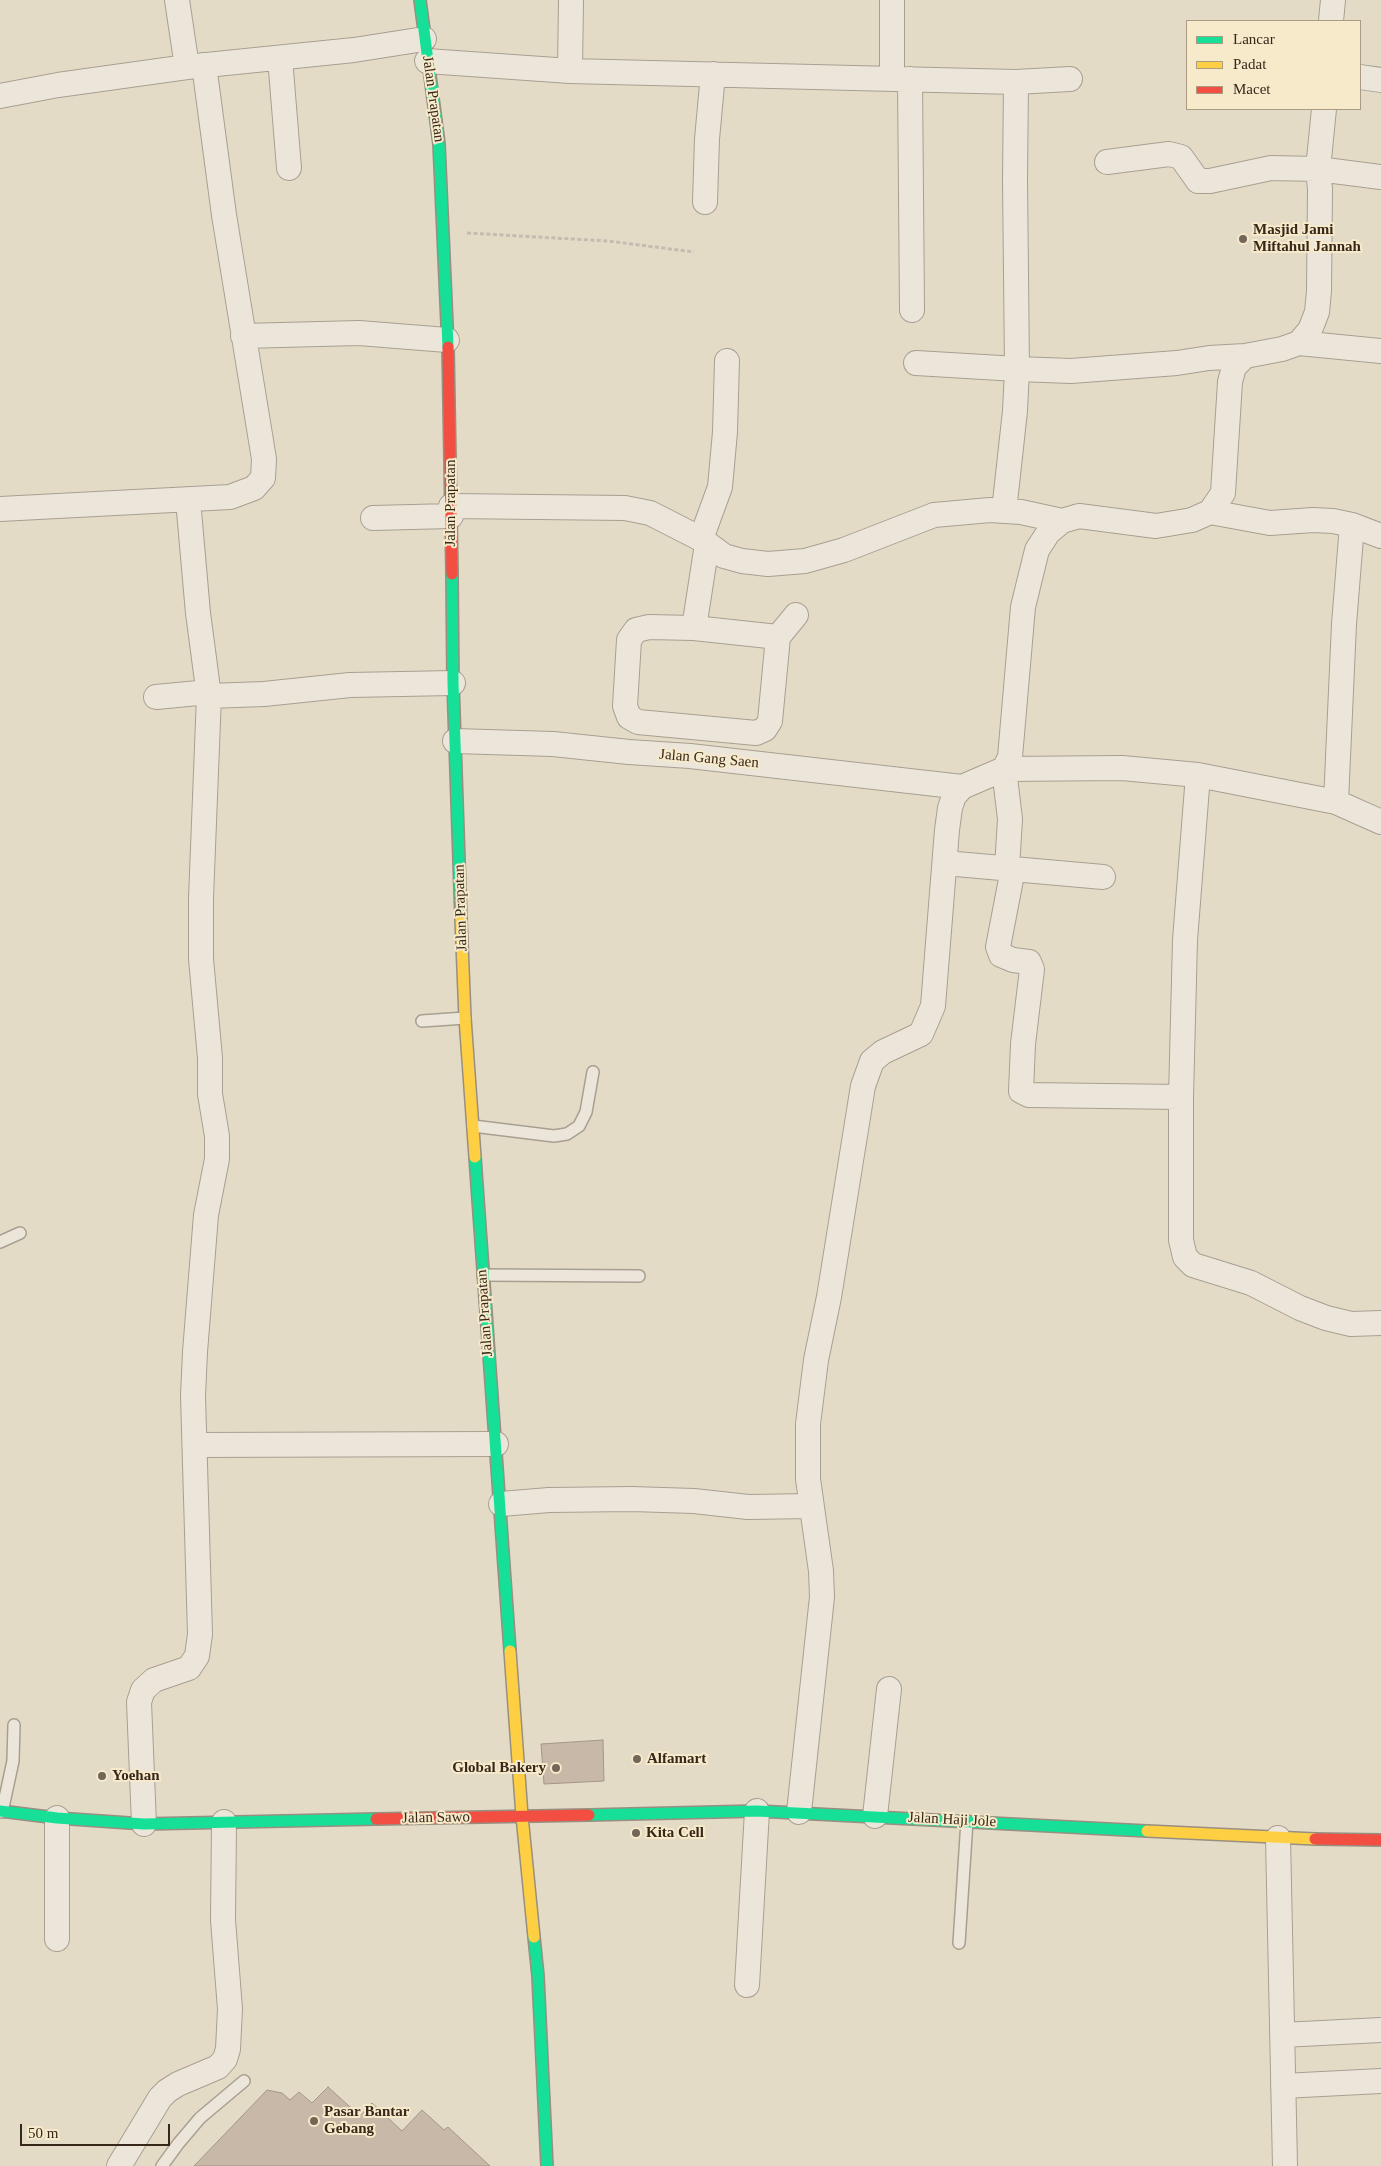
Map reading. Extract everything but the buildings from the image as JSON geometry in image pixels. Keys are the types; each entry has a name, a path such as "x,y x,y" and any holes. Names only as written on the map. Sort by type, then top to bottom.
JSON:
{"main road":[{"name":"Jalan Prapatan","path":"420,0 439,144 444,232 446,340 451,445 453,683 465,1018 522,1816"},
{"name":"Jalan Haji Jole","path":"522,1816 757,1811 799,1812 1278,1838 1381,1840"},
{"name":"Jalan Sawo","path":"1,1812 144,1824 522,1816"},
{"path":"522,1816 538,1976 547,2166"}],"street":[{"path":"0,509 238,496 254,488 263,478 264,459 224,215 196,66 177,0"},
{"path":"570,71 572,0"},
{"path":"892,0 901,79 912,310"},
{"path":"1331,20 1333,0"},
{"path":"0,96 58,85 196,66 354,50 426,50 570,71 1016,82 1070,79"},
{"path":"280,58 289,168"},
{"path":"705,202 707,139 713,74"},
{"path":"1361,77 1381,80"},
{"path":"1004,510 1015,411 1017,369 1016,82"},
{"path":"916,363 1071,371 1245,356 1282,350 1299,343 1310,330 1317,312 1319,298 1320,189 1318,169 1324,110"},
{"path":"1107,162 1169,154 1181,157 1198,181 1210,181 1271,168 1318,169 1381,177"},
{"path":"244,336 359,333 446,340"},
{"path":"1299,343 1381,351"},
{"path":"1181,1097 1029,1095 1021,1091 1023,1044 1032,969 1029,962 1013,960 1001,955 998,947 1010,868 1010,819 1004,769 1010,756 1017,663 1024,607 1030,573 1037,550 1048,533 1062,521 1079,516 1156,526 1192,520 1210,512 1223,493 1230,382 1234,367 1245,356"},
{"path":"694,628 704,541 720,487 725,432 727,361"},
{"path":"144,1824 139,1702 143,1690 154,1680 189,1668 197,1656 200,1634 196,1445 193,1396 194,1352 206,1215 217,1159 217,1136 210,1094 210,1058 201,959 201,898 209,694 198,612 188,500"},
{"path":"373,518 451,511 626,508 650,513 704,541 724,556 742,561 768,564 805,561 844,550 934,515 982,510 1004,510 1062,521"},
{"path":"1210,512 1270,523 1313,520 1352,525 1381,536"},
{"path":"1336,802 1344,624 1352,525"},
{"path":"778,638 694,628 649,627 636,630 629,640 625,706 629,716 638,722 756,733 765,728 770,721 778,638 796,615"},
{"path":"156,697 209,694 264,694 350,685 453,683"},
{"name":"Jalan Gang Saen","path":"455,741 553,744 690,756 962,787"},
{"path":"799,1812 822,1597 821,1572 810,1506 808,1479 808,1424 816,1360 829,1297 863,1086 872,1061 883,1052 921,1034 933,1006 946,830 954,796 962,787 1004,769 1122,768 1198,775 1336,802 1381,822"},
{"path":"1198,775 1185,940 1181,1097 1181,1240 1184,1257 1193,1265 1251,1283 1300,1308 1326,1318 1351,1324 1381,1323"},
{"path":"945,863 1103,877"},
{"path":"196,1445 496,1444"},
{"path":"501,1504 549,1500 632,1499 694,1501 748,1507 810,1506"},
{"path":"874,1816 889,1689"},
{"path":"747,1986 757,1811"},
{"path":"56,1818 56,1939"},
{"path":"119,2166 160,2098 167,2091 218,2067 228,2050 230,2009 223,1920 224,1822"},
{"path":"1278,1838 1285,2166"},
{"path":"1282,2035 1381,2030"},
{"path":"1283,2086 1381,2081"}],"lane":[{"path":"422,1022 465,1018"},
{"path":"472,1126 554,1136 567,1134 579,1126 586,1112 593,1072"},
{"path":"0,1242 20,1232"},
{"path":"482,1275 639,1276"},
{"path":"1,1812 13,1761 14,1725"},
{"path":"959,1943 967,1821"},
{"path":"162,2166 200,2118 244,2081"}],"path":[{"path":"444,232 528,235 608,241 694,252"}],"traffic: fast":[{"path":"420,0 439,144 448,347"},
{"path":"452,574 453,683 461,919"},
{"path":"475,1157 510,1651"},
{"path":"0,1811 57,1818 144,1824 376,1819"},
{"path":"589,1815 757,1811 1147,1831"},
{"path":"534,1937 538,1976 547,2166"}],"traffic: slow":[{"path":"461,919 465,1018 475,1157"},
{"path":"510,1651 522,1816 534,1937"},
{"path":"1147,1831 1315,1839"}],"traffic: jam":[{"path":"448,347 452,574"},
{"path":"376,1819 589,1815"},
{"path":"1315,1839 1381,1840"}],"place":[{"name":"Masjid Jami Miftahul Jannah","path":"1243,239"},
{"name":"Alfamart","path":"637,1759"},
{"name":"Global Bakery","path":"556,1768"},
{"name":"Yoehan","path":"102,1776"},
{"name":"Kita Cell","path":"636,1833"},
{"name":"Pasar Bantar Gebang","path":"314,2121"}]}
